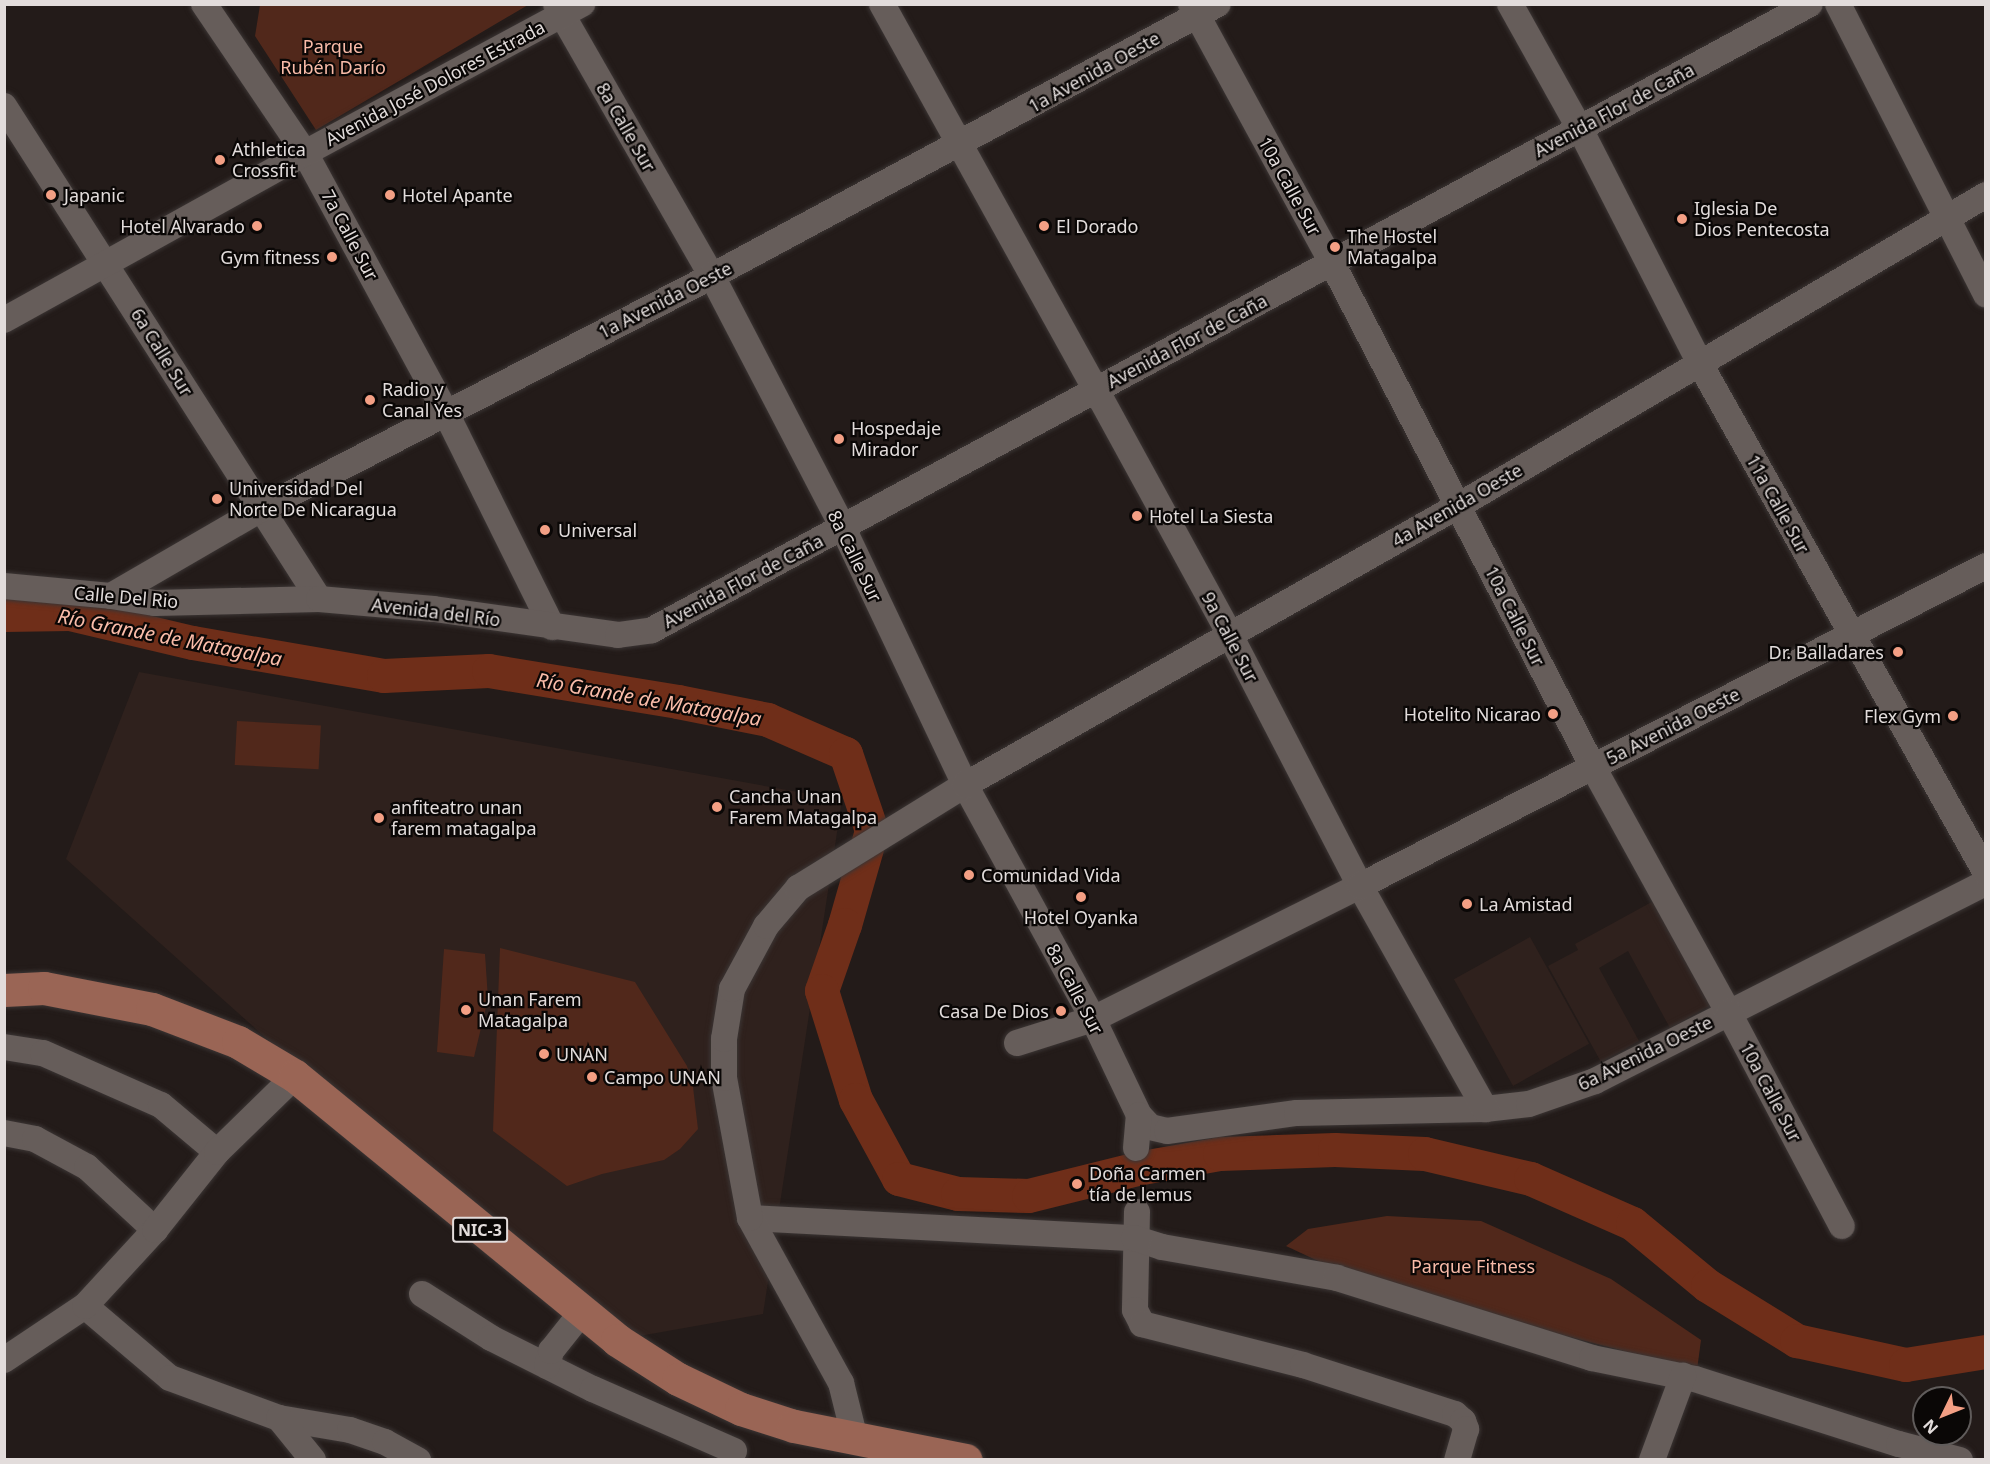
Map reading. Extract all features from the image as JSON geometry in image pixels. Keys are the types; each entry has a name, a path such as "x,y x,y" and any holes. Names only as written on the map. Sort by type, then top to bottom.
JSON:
{"main road":[{"name":"NIC-3","path":"4,990 44,988 152,1009 238,1042 295,1076 617,1340 678,1379 741,1409 794,1426 955,1459"}],"street":[{"name":"9a Calle Sur","path":"882,4 1230,635 1360,886 1485,1109"},
{"name":"11a Calle Sur","path":"1510,4 1580,129 1699,362 1986,873"},
{"name":"Avenida Flor de Caña","path":"552,627 618,635 652,630 1810,4"},
{"path":"1838,4 1945,218 1986,294"},
{"name":"7a Calle Sur","path":"207,6 305,153 446,413 552,627"},
{"name":"Avenida José Dolores Estrada","path":"4,320 566,8"},
{"name":"8a Calle Sur","path":"566,8 712,276 843,528 965,785 1093,1019 1139,1115"},
{"name":"1a Avenida Oeste","path":"111,596 261,509 712,276 959,145 1202,8"},
{"name":"10a Calle Sur","path":"1202,8 1593,767 1729,1013 1842,1226"},
{"name":"6a Calle Sur","path":"4,106 319,599"},
{"name":"4a Avenida Oeste","path":"855,1439 841,1383 750,1218 724,1078 724,1039 732,989 766,926 798,888 965,785 1458,506 1986,195"},
{"name":"5a Avenida Oeste","path":"1017,1043 1093,1019 1360,886 1986,566"},
{"name":"Calle Del Rio","path":"4,586 111,596 155,603 319,599"},
{"name":"Avenida del Río","path":"319,599 434,609 552,627"},
{"name":"6a Avenida Oeste","path":"1139,1115 1150,1127 1167,1131 1297,1113 1485,1109 1529,1104 1595,1080 1986,883"},
{"path":"4,1047 42,1053 161,1105 217,1152"},
{"path":"4,1360 85,1306 155,1230 217,1152 295,1076"},
{"path":"1136,1148 1139,1115"},
{"path":"4,1133 35,1139 87,1167 155,1230"},
{"path":"1137,1212 1134,1238 1135,1310 1142,1324 1303,1365 1455,1414 1464,1421 1466,1429 1457,1460"},
{"path":"750,1218 1134,1238 1162,1247 1337,1278 1592,1358 1683,1376 1896,1452 1960,1460"},
{"path":"422,1294 490,1338 734,1455 741,1409"},
{"path":"85,1306 170,1377 279,1418 350,1430 385,1442 418,1460"},
{"path":"547,1366 551,1352 582,1312"},
{"path":"1652,1460 1683,1376"},
{"path":"279,1418 313,1460"}],"shaded area":[{"name":"UNAN","path":"139,672 842,800 763,1314 617,1340 503,1250 66,859"},
{"path":"1659,898 1716,1002 1670,1028 1628,951 1599,968 1639,1041 1601,1062 1548,966 1578,950 1575,944"},
{"path":"1530,937 1589,1044 1513,1086 1454,979"}],"green space":[{"name":"Parque Rubén Darío","path":"260,4 528,5 316,130 255,36"},
{"path":"237,721 321,725 319,769 235,765"},
{"name":"Campo UNAN","path":"500,948 635,982 687,1066 693,1087 698,1129 680,1149 664,1160 602,1174 567,1186 493,1131"},
{"path":"444,949 485,954 488,999 474,1057 437,1052"},
{"name":"Parque Fitness","path":"1387,1216 1481,1221 1611,1279 1701,1340 1697,1370 1463,1309 1333,1268 1286,1246 1308,1229"}],"waterway":[{"name":"Río Grande de Matagalpa","path":"4,615 70,614 193,643 384,676 489,671 678,702 768,720 846,754 872,831 845,925 822,991 856,1100 899,1179 958,1194 1029,1196 1137,1169 1220,1154 1335,1150 1425,1154 1531,1179 1633,1224 1708,1286 1797,1341 1906,1365 1986,1352"}],"place":[{"name":"Athletica Crossfit","path":"220,160"},
{"name":"Japanic","path":"51,195"},
{"name":"Hotel Apante","path":"390,195"},
{"name":"Iglesia De Dios Pentecosta","path":"1682,219"},
{"name":"Hotel Alvarado","path":"257,226"},
{"name":"El Dorado","path":"1044,226"},
{"name":"The Hostel Matagalpa","path":"1335,247"},
{"name":"Gym fitness","path":"332,257"},
{"name":"Radio y Canal Yes","path":"370,400"},
{"name":"Hospedaje Mirador","path":"839,439"},
{"name":"Universidad Del Norte De Nicaragua","path":"217,499"},
{"name":"Hotel La Siesta","path":"1137,516"},
{"name":"Universal","path":"545,530"},
{"name":"Dr. Balladares","path":"1898,652"},
{"name":"Hotelito Nicarao","path":"1553,714"},
{"name":"Flex Gym","path":"1953,716"},
{"name":"Cancha Unan Farem Matagalpa","path":"717,807"},
{"name":"anfiteatro unan farem matagalpa","path":"379,818"},
{"name":"Comunidad Vida","path":"969,875"},
{"name":"Hotel Oyanka","path":"1081,897"},
{"name":"La Amistad","path":"1467,904"},
{"name":"Unan Farem Matagalpa","path":"466,1010"},
{"name":"Casa De Dios","path":"1061,1011"},
{"name":"UNAN","path":"544,1054"},
{"name":"Campo UNAN","path":"592,1077"},
{"name":"Doña Carmen tía de lemus","path":"1077,1184"}]}
